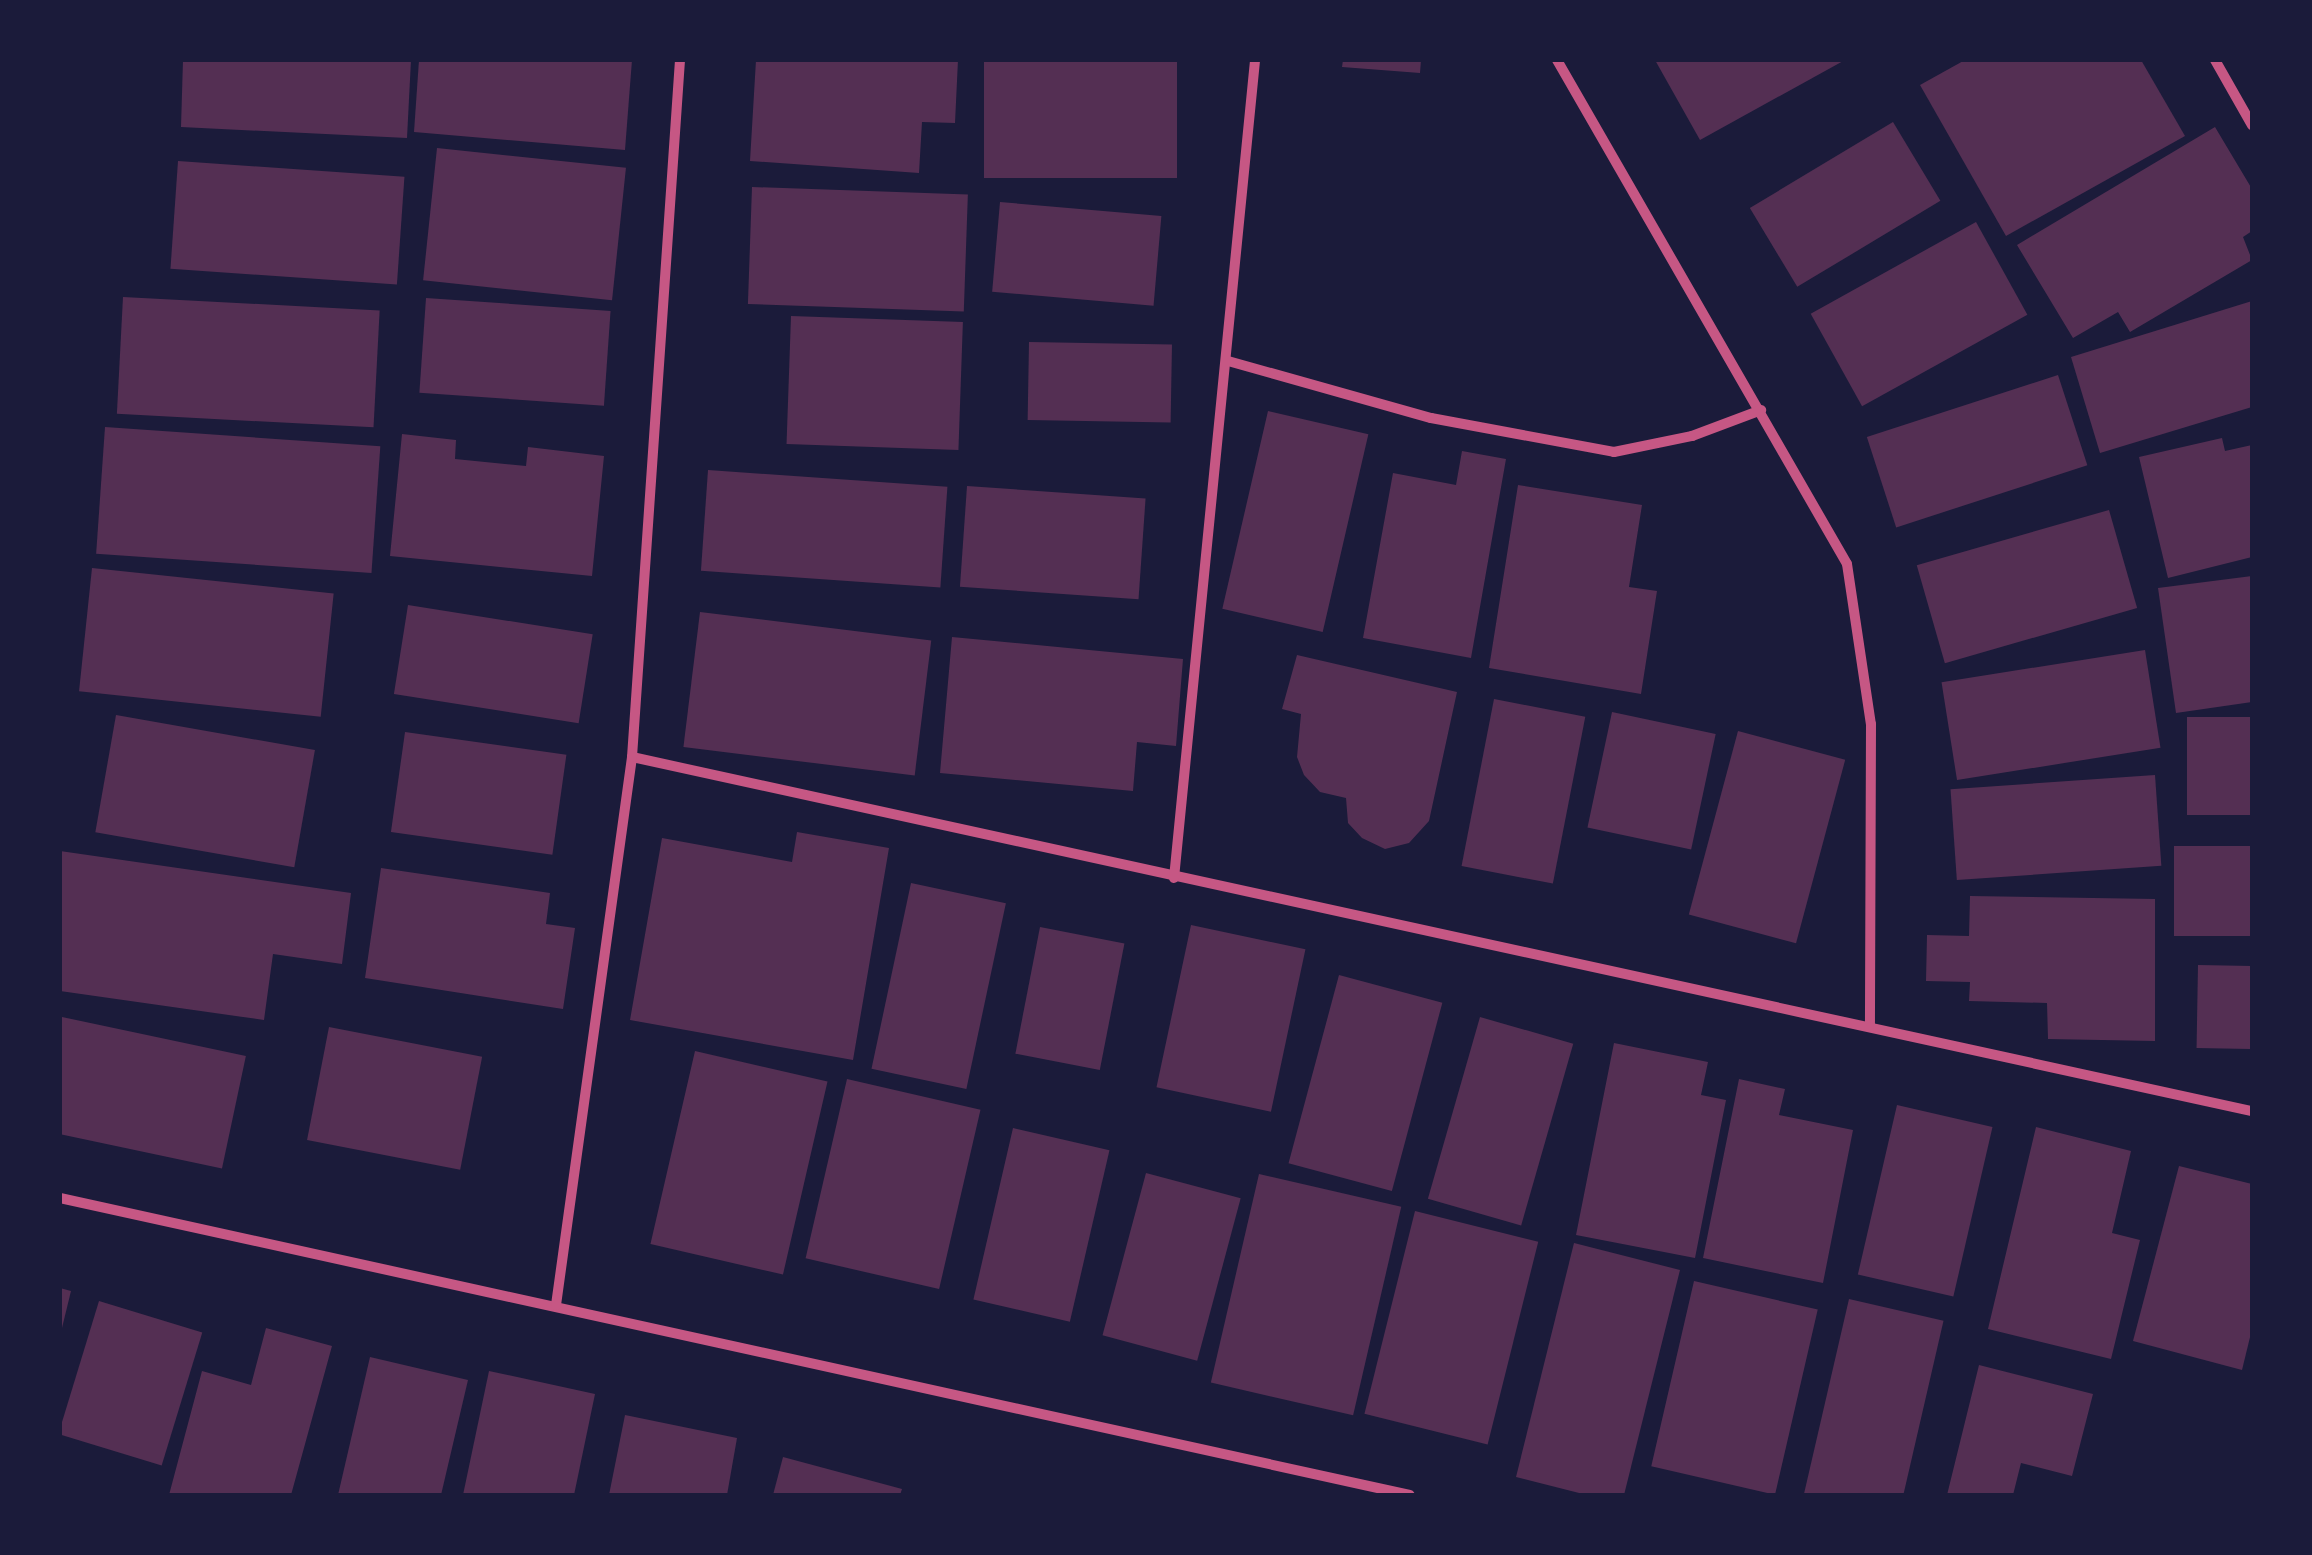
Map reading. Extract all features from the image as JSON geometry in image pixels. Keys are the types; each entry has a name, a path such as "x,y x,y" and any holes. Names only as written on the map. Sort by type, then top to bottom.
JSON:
{"street":[{"path":"556,1305 632,757 680,60"},
{"path":"1174,878 1255,60"},
{"path":"1558,60 1847,564 1870,724 1870,1026"},
{"path":"2215,60 2252,124"},
{"path":"1228,361 1431,418 1614,452 1692,436 1761,410"},
{"path":"632,757 2252,1111"},
{"path":"60,1198 1410,1495"}],"building":[{"path":"183,60 411,60 407,138 181,127"},
{"path":"419,60 632,60 625,150 414,132"},
{"path":"756,60 958,60 955,123 922,122 919,173 750,161"},
{"path":"984,60 1177,60 1177,178 984,178"},
{"path":"1343,60 1421,60 1420,73 1342,67"},
{"path":"1655,60 1845,60 1700,140"},
{"path":"1965,60 2141,60 2185,136 2006,236 1920,85"},
{"path":"1893,122 1940,201 1797,287 1750,208"},
{"path":"2215,127 2252,189 2252,231 2243,237 2252,260 2130,332 2118,312 2073,338 2017,245"},
{"path":"437,148 626,168 612,300 423,280"},
{"path":"178,161 404,177 397,285 170,269"},
{"path":"752,187 968,195 964,311 748,304"},
{"path":"1000,202 1161,216 1154,306 992,292"},
{"path":"1976,222 2027,315 1862,406 1811,314"},
{"path":"123,297 380,310 374,427 117,414"},
{"path":"426,298 611,311 604,406 419,393"},
{"path":"2252,301 2252,407 2100,453 2071,357"},
{"path":"791,316 963,322 958,450 787,444"},
{"path":"1029,342 1172,344 1171,422 1028,420"},
{"path":"2058,375 2087,465 1896,527 1867,437"},
{"path":"1268,411 1368,434 1323,632 1222,609"},
{"path":"105,427 380,446 371,573 96,554"},
{"path":"402,434 456,440 455,459 526,466 528,447 604,456 592,576 390,556"},
{"path":"2222,438 2225,451 2252,445 2252,557 2168,578 2139,457"},
{"path":"1462,451 1506,459 1471,658 1363,638 1393,473 1456,485"},
{"path":"708,470 947,487 940,587 701,571"},
{"path":"1518,485 1642,505 1629,587 1657,591 1641,694 1489,668"},
{"path":"967,486 1146,498 1139,599 960,587"},
{"path":"2109,510 2137,608 1945,663 1917,565"},
{"path":"92,568 334,593 321,717 79,691"},
{"path":"2252,576 2252,702 2176,713 2158,588"},
{"path":"408,605 593,634 579,723 394,694"},
{"path":"700,612 931,640 915,775 683,747"},
{"path":"952,637 1183,659 1176,746 1137,742 1133,791 940,773"},
{"path":"2145,650 2160,748 1957,780 1942,682"},
{"path":"1297,655 1457,692 1429,821 1409,843 1385,849 1362,838 1348,823 1346,798 1320,792 1304,775 1297,757 1301,714 1282,709"},
{"path":"1494,699 1585,717 1553,884 1462,866"},
{"path":"1612,712 1716,734 1691,849 1587,827"},
{"path":"116,715 315,750 294,867 95,832"},
{"path":"2187,717 2252,717 2252,815 2187,815"},
{"path":"1738,731 1845,760 1796,943 1689,915"},
{"path":"405,732 566,755 552,855 391,832"},
{"path":"2155,775 2161,866 1957,880 1950,789"},
{"path":"797,832 889,848 853,1060 630,1020 662,838 792,862"},
{"path":"2174,846 2252,846 2252,936 2174,936"},
{"path":"60,851 351,893 342,964 273,954 264,1020 60,991"},
{"path":"381,868 550,893 546,924 575,928 563,1009 365,978"},
{"path":"911,883 1006,903 966,1089 871,1069"},
{"path":"1970,896 2155,899 2155,1041 2048,1039 2047,1003 1969,1001 1970,982 1926,981 1927,935 1969,936"},
{"path":"1191,925 1305,949 1271,1112 1156,1087"},
{"path":"1040,927 1124,943 1100,1070 1015,1054"},
{"path":"2198,965 2252,966 2251,1049 2197,1048"},
{"path":"1339,975 1442,1003 1392,1191 1289,1163"},
{"path":"62,1017 246,1056 222,1169 60,1134"},
{"path":"1480,1017 1573,1044 1521,1225 1428,1199"},
{"path":"329,1027 482,1057 460,1170 307,1140"},
{"path":"1614,1043 1708,1062 1701,1095 1726,1100 1695,1258 1576,1235"},
{"path":"695,1051 828,1082 783,1275 650,1244"},
{"path":"847,1079 980,1110 939,1289 806,1258"},
{"path":"1739,1079 1785,1089 1779,1115 1853,1130 1823,1283 1703,1258"},
{"path":"1897,1105 1992,1127 1953,1297 1858,1275"},
{"path":"2036,1127 2131,1151 2112,1233 2140,1240 2111,1359 1988,1329"},
{"path":"1013,1128 1109,1150 1070,1322 973,1299"},
{"path":"2179,1166 2252,1184 2252,1329 2242,1370 2133,1341"},
{"path":"1146,1173 1241,1198 1197,1361 1103,1335"},
{"path":"1259,1174 1401,1207 1353,1415 1211,1383"},
{"path":"1415,1211 1538,1242 1488,1445 1364,1414"},
{"path":"1574,1243 1680,1270 1624,1495 1587,1495 1516,1477"},
{"path":"1694,1281 1818,1310 1775,1495 1651,1466"},
{"path":"60,1288 71,1291 61,1332 60,1332"},
{"path":"1849,1299 1944,1321 1903,1495 1804,1495"},
{"path":"99,1301 202,1333 162,1466 60,1434"},
{"path":"266,1328 332,1346 291,1495 169,1495 202,1371 251,1385"},
{"path":"370,1357 468,1380 441,1495 338,1495"},
{"path":"1979,1365 2093,1394 2072,1476 2021,1463 2013,1495 1947,1495"},
{"path":"489,1371 595,1394 574,1495 463,1495"},
{"path":"625,1415 737,1438 727,1495 609,1495"},
{"path":"783,1457 902,1489 900,1495 773,1495"}]}
